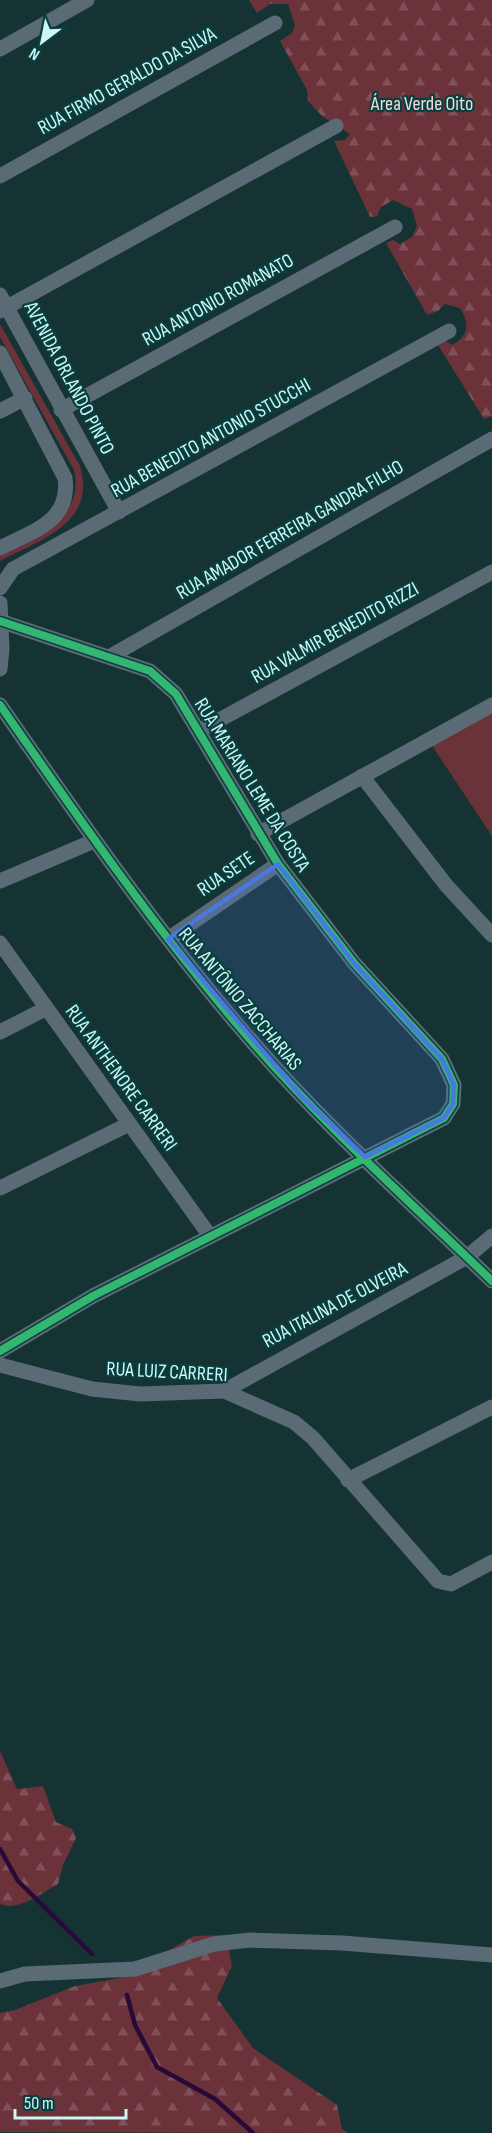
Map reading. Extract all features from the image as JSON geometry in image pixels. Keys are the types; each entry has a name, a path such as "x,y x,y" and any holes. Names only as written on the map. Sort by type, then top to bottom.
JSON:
{"street":[{"path":"2,44 87,0"},
{"name":"RUA FIRMO GERALDO DA SILVA","path":"0,176 275,23"},
{"path":"2,304 336,126"},
{"name":"RUA ANTONIO ROMANATO","path":"61,410 395,226"},
{"name":"AVENIDA ORLANDO PINTO","path":"2,304 119,512"},
{"name":"RUA BENEDITO ANTONIO STUCCHI","path":"0,588 13,569 448,331"},
{"path":"0,353 65,478 67,494 62,509 52,521 0,548"},
{"path":"0,411 25,398"},
{"name":"RUA AMADOR FERREIRA GANDRA FILHO","path":"110,657 492,439"},
{"name":"RUA VALMIR BENEDITO RIZZI","path":"199,731 492,572"},
{"path":"0,603 0,669"},
{"name":"RUA MARIANO LEME DA COSTA","path":"1,621 150,671 165,681 199,731 258,834 278,864 354,963 442,1059 454,1085 453,1104 444,1118 365,1157"},
{"name":"RUA ANTÔNIO ZACCHARIAS","path":"0,705 94,841 168,939 242,1030 301,1096 492,1281"},
{"path":"258,834 492,705"},
{"path":"362,776 446,885 492,936"},
{"path":"0,880 94,841"},
{"name":"RUA SETE","path":"168,939 278,864"},
{"name":"RUA ANTHENORE CARRERI","path":"0,943 45,1009 210,1236"},
{"path":"0,1032 45,1009"},
{"path":"0,1188 129,1124"},
{"path":"0,1351 93,1296 365,1157"},
{"name":"RUA ITALINA DE OLVEIRA","path":"224,1391 467,1257 492,1236"},
{"name":"RUA LUIZ CARRERI","path":"0,1365 92,1389 140,1394 224,1391 294,1422 313,1438 438,1581 446,1584 456,1582 492,1562"},
{"path":"348,1480 492,1407"},
{"path":"0,1981 25,1974 135,1970 214,1944 250,1940 342,1943 492,1955"}],"highlighted area":[{"path":"278,864 354,963 442,1059 454,1085 453,1104 444,1118 365,1157 301,1096 168,939"}],"green space":[{"name":"Área Verde Oito","path":"249,0 492,0 492,416 484,419 438,345 446,341 452,345 465,334 466,324 460,308 445,304 438,311 427,315 386,243 393,240 400,244 412,237 417,226 412,209 393,200 381,207 377,216 370,217 334,141 345,140 350,134 322,116 308,101 307,90 280,41 292,33 295,26 288,4 270,4 257,13"},
{"path":"0,324 80,466 83,486 80,502 73,516 61,527 47,537 0,561 0,554 42,532 65,513 72,501 75,487 74,470 0,337"},
{"path":"492,710 492,836 431,744"},
{"path":"0,1751 17,1789 43,1786 56,1822 72,1829 76,1838 63,1865 58,1884 14,1906 0,1904"},
{"path":"226,1935 232,1966 217,1998 253,2048 337,2105 342,2129 348,2133 0,2132 0,2013 15,2010 75,1986 120,1978 194,1936"}],"waterway":[{"path":"0,1849 18,1881 92,1954"},
{"path":"127,1995 135,2025 157,2067 215,2099 253,2133"}],"cycle path":[{"path":"0,621 150,671 176,694 278,864 354,963 442,1059 454,1085 453,1104 444,1118 93,1296 0,1351"},
{"path":"0,705 147,911 242,1030 301,1096 492,1281"}]}
